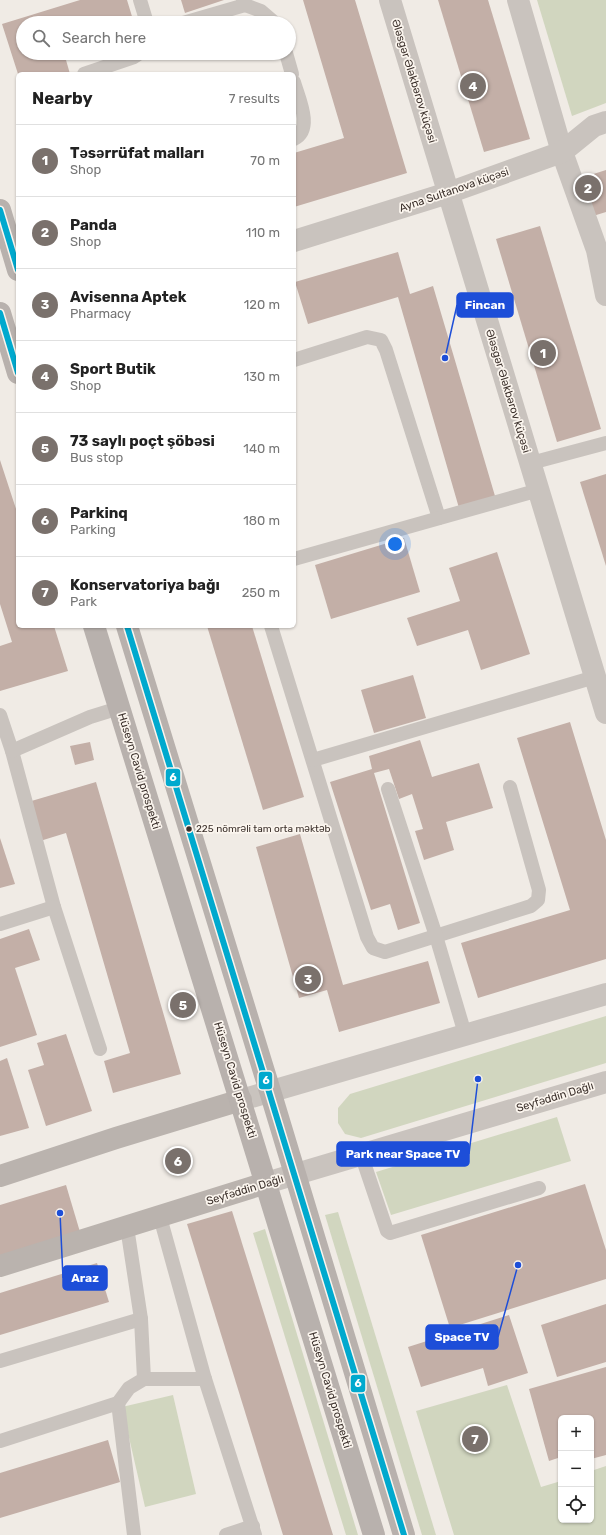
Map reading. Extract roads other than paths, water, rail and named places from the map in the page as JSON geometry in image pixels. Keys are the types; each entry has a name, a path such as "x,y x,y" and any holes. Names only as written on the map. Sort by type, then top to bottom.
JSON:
{"main road":[{"path":"0,210 16,263"},
{"path":"6,323 16,367"},
{"name":"Hüseyn Cavid prospekti","path":"95,628 374,1535"},
{"path":"128,628 296,1174 404,1535"}],"street":[{"name":"Ələsgər Ələkbərov küçəsi","path":"390,0 606,713"},
{"path":"518,0 562,152 602,249 606,295"},
{"name":"Ayna Sultanova küçəsi","path":"296,240 448,193 562,152 594,126 606,122"},
{"path":"0,1176 116,1138 270,1091 606,994"},
{"name":"Seyfəddin Dağlı","path":"0,1266 266,1183 606,1082"}],"lane":[{"path":"140,0 145,16"},
{"path":"204,16 244,3 261,11 267,16"},
{"path":"90,72 125,60"},
{"path":"288,60 291,72"},
{"path":"296,89 304,117 303,128 296,137"},
{"path":"296,359 367,337 381,340 386,350 439,518"},
{"path":"531,463 606,443"},
{"path":"296,558 539,490"},
{"path":"272,628 367,937 373,948 385,952 531,906 538,900 539,890 510,787"},
{"path":"312,760 595,677"},
{"path":"12,751 90,717 119,708"},
{"path":"0,715 12,751 54,907 100,1049"},
{"path":"388,789 436,936 465,1034"},
{"path":"0,924 54,907"},
{"path":"362,1154 387,1231 390,1233 538,1188"},
{"path":"160,1217 205,1378 254,1531 226,1535"},
{"path":"127,1227 141,1319 144,1379"},
{"path":"0,1360 141,1319"},
{"path":"0,1441 118,1403 130,1388 144,1379 205,1378"},
{"path":"118,1403 134,1535"}],"place":[{"name":"Sport Butik","path":"473,86"},
{"name":"Panda","path":"588,188"},
{"name":"Təsərrüfat malları","path":"543,353"},
{"name":"Fincan","path":"445,358"},
{"name":"225 nömrəli tam orta məktəb","path":"189,829"},
{"name":"Avisenna Aptek","path":"308,979"},
{"name":"73 saylı poçt şöbəsi","path":"183,1005"},
{"name":"Park near Space TV","path":"478,1079"},
{"name":"Parkinq","path":"178,1161"},
{"name":"Araz","path":"60,1213"},
{"name":"Space TV","path":"518,1265"},
{"name":"Konservatoriya bağı","path":"475,1439"}]}
